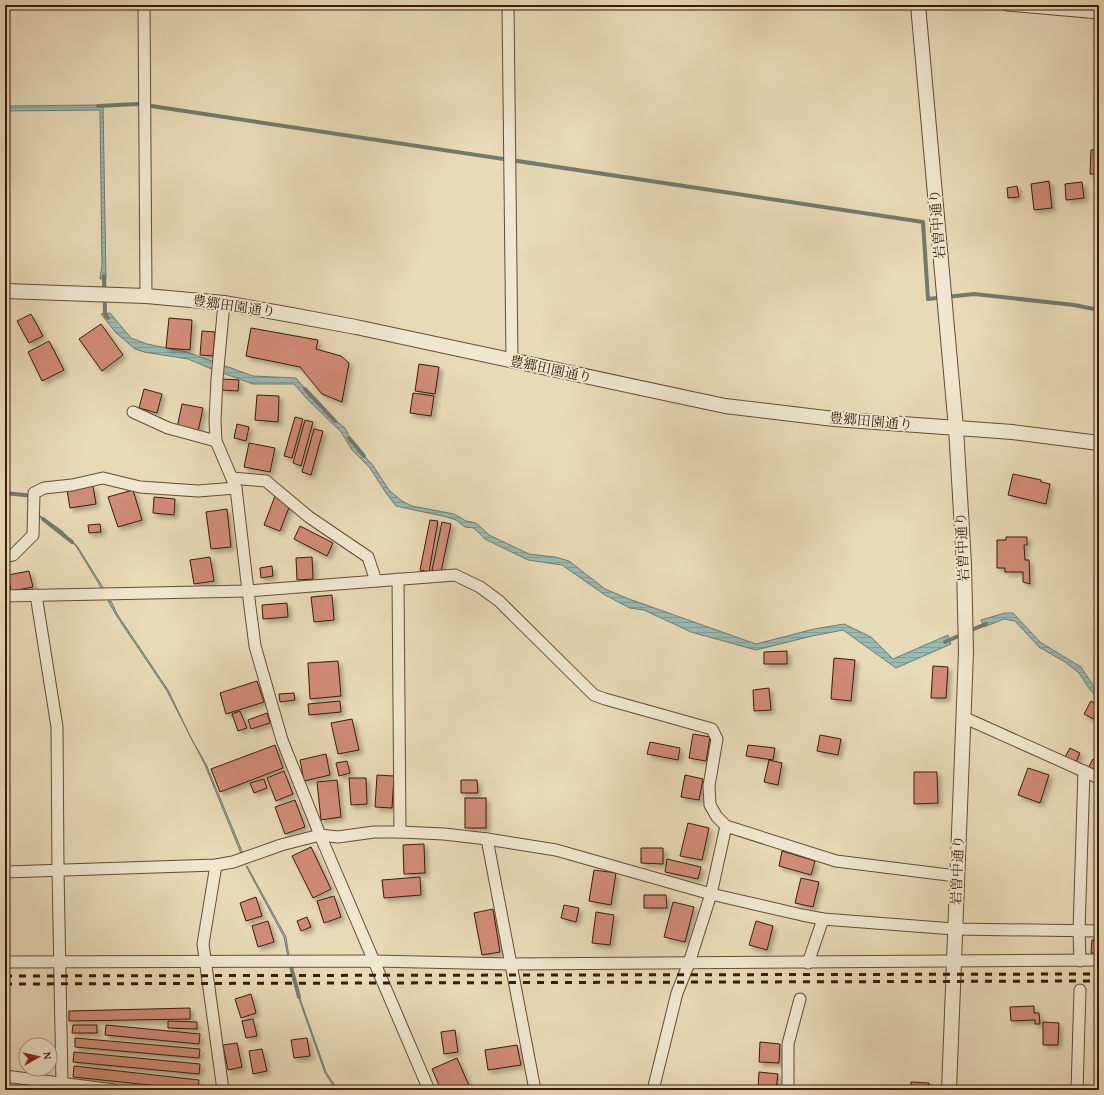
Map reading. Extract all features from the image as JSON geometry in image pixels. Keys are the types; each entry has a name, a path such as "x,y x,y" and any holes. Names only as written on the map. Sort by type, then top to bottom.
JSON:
{"street":[{"path":"144,5 146,296"},
{"path":"508,5 512,361"},
{"name":"岩曽中通り","path":"918,5 956,428 964,564 966,652 948,1090"},
{"path":"1008,5 1099,13"},
{"name":"豊郷田園通り","path":"5,291 146,296 224,303 356,327 725,406 834,419 1019,433 1099,443"},
{"path":"224,303 215,420 216,441 234,483 255,646 282,740 320,834 429,1090"},
{"path":"133,412 168,428 216,441"},
{"path":"5,557 13,555 33,536 34,493 44,488 72,485 103,478 140,487 198,492 234,483 266,481 309,517 368,557 376,581"},
{"path":"5,596 248,591 454,575 480,587 499,601 594,695 712,729 717,739 709,786 710,805 717,817 726,826 836,861 956,876"},
{"path":"398,579 400,832"},
{"path":"36,595 57,728 61,1087"},
{"path":"963,717 1099,778"},
{"path":"1080,960 1084,771"},
{"path":"653,1090 677,993 689,963 711,894 726,826"},
{"path":"5,872 216,864 233,862 281,845 320,834 338,837 374,832 444,834 556,850 711,894 823,919 954,929 1099,931"},
{"path":"487,839 535,1090"},
{"path":"216,864 203,944 223,1090"},
{"path":"808,963 823,919"},
{"path":"5,962 374,961 511,964 1099,960"},
{"path":"1077,1090 1080,990"},
{"path":"788,1090 788,1044 800,999"},
{"path":"5,1076 61,1087 114,1090"}],"water":[{"path":"103,105 106,279 100,279 102,265 100,110 5,111 5,106"},
{"path":"110,313 131,338 147,344 187,352 253,376 296,378 323,410 345,428 355,447 372,464 389,490 402,501 412,506 454,514 466,521 476,523 489,535 529,554 555,557 569,561 605,589 629,599 756,644 814,629 844,624 871,637 893,659 948,635 951,644 896,668 843,630 756,650 691,632 644,610 630,608 605,595 562,565 528,560 485,539 474,528 465,527 456,520 396,506 370,468 352,450 341,432 306,398 294,384 253,384 188,359 144,352 135,349 116,333 101,314"},
{"path":"39,513 40,516 61,530 77,546 104,589 102,589 76,546 60,531 40,517"},
{"path":"108,601 111,601 117,614 168,690 190,735 167,691"},
{"path":"1005,613 1013,613 1040,642 1081,667 1099,692 1099,699 1090,690 1079,673 1065,662 1039,647 1015,621 1004,619 984,627 981,620"},
{"path":"193,742 206,764 244,856 242,856 205,765"},
{"path":"246,866 286,937 289,957 284,937"},
{"path":"297,993 326,1072 338,1090 336,1090 325,1073"}],"building":[{"path":"1098,95 1099,132 1096,132"},
{"path":"1091,150 1099,150 1099,174 1090,174"},
{"path":"1049,181 1052,208 1034,210 1031,184"},
{"path":"1082,182 1084,198 1066,200 1065,184"},
{"path":"1017,186 1019,197 1008,198 1007,188"},
{"path":"31,314 43,336 29,343 17,321"},
{"path":"169,318 192,320 190,350 166,348"},
{"path":"101,324 123,355 102,371 79,339"},
{"path":"251,328 318,340 316,349 341,356 349,363 342,402 322,394 300,367 246,356"},
{"path":"202,331 215,332 213,356 200,355"},
{"path":"49,341 64,370 42,381 28,352"},
{"path":"419,364 439,367 435,394 415,391"},
{"path":"222,379 239,380 238,391 221,390"},
{"path":"144,389 162,394 157,413 139,408"},
{"path":"413,393 434,396 431,416 410,413"},
{"path":"257,395 279,396 278,422 255,420"},
{"path":"182,404 203,408 198,432 177,428"},
{"path":"295,417 303,419 292,458 284,456"},
{"path":"305,420 313,422 301,466 293,463"},
{"path":"237,424 249,427 246,441 234,438"},
{"path":"314,429 323,431 311,475 302,472"},
{"path":"249,443 275,448 270,472 244,467"},
{"path":"1013,474 1041,480 1041,482 1050,484 1046,504 1008,495"},
{"path":"93,486 96,504 70,508 67,490"},
{"path":"133,490 142,520 118,527 108,497"},
{"path":"275,496 291,502 280,531 264,525"},
{"path":"154,497 175,499 174,515 153,513"},
{"path":"227,509 231,547 211,549 206,512"},
{"path":"430,520 438,521 429,572 420,570"},
{"path":"442,522 451,524 441,572 432,570"},
{"path":"100,524 101,532 89,533 88,525"},
{"path":"300,526 333,543 327,556 294,539"},
{"path":"1006,537 1027,537 1027,545 1024,545 1025,560 1029,560 1030,584 1023,582 1023,572 1005,572 1005,568 997,568 997,540 1006,540"},
{"path":"210,557 214,581 194,584 190,560"},
{"path":"312,557 313,579 297,580 296,558"},
{"path":"272,566 273,576 261,578 260,568"},
{"path":"29,571 33,587 11,591 8,575"},
{"path":"332,595 334,620 314,622 311,597"},
{"path":"287,603 288,617 263,619 262,605"},
{"path":"787,651 787,664 764,664 764,652"},
{"path":"834,658 855,660 851,701 831,699"},
{"path":"338,661 341,696 310,699 308,663"},
{"path":"933,666 948,667 946,698 931,698"},
{"path":"257,681 264,702 226,714 220,693"},
{"path":"769,688 771,710 754,711 753,690"},
{"path":"294,693 295,700 280,702 279,694"},
{"path":"340,701 341,712 309,715 308,704"},
{"path":"1091,701 1099,706 1099,722 1084,714"},
{"path":"240,711 247,728 238,731 232,714"},
{"path":"267,713 270,723 251,729 248,720"},
{"path":"352,719 359,750 338,754 331,723"},
{"path":"693,734 710,737 706,761 689,758"},
{"path":"820,735 841,739 838,755 817,751"},
{"path":"650,742 680,748 678,760 647,754"},
{"path":"275,745 283,768 220,792 211,769"},
{"path":"748,745 775,748 773,760 746,756"},
{"path":"1070,748 1080,753 1076,762 1065,757"},
{"path":"326,754 330,775 304,781 300,760"},
{"path":"1093,759 1099,762 1099,773 1088,768"},
{"path":"769,760 782,763 778,785 764,782"},
{"path":"347,761 350,773 339,776 336,763"},
{"path":"1028,768 1049,775 1040,803 1018,795"},
{"path":"284,771 293,794 276,801 267,778"},
{"path":"914,772 937,772 938,803 914,804"},
{"path":"377,775 394,776 392,808 375,807"},
{"path":"685,775 703,779 699,800 681,797"},
{"path":"349,778 366,778 367,804 351,805"},
{"path":"264,779 267,788 254,793 250,783"},
{"path":"337,780 341,817 321,820 317,782"},
{"path":"461,780 477,780 478,793 461,793"},
{"path":"465,798 486,798 486,828 465,828"},
{"path":"295,800 305,827 285,834 275,807"},
{"path":"688,823 709,828 702,860 680,856"},
{"path":"424,844 425,873 404,874 403,845"},
{"path":"311,847 331,889 313,898 292,856"},
{"path":"641,848 663,848 663,864 641,863"},
{"path":"782,851 815,861 811,875 779,866"},
{"path":"667,859 701,867 698,879 665,872"},
{"path":"594,870 616,873 611,905 589,901"},
{"path":"420,877 421,895 384,898 382,880"},
{"path":"801,878 819,882 813,907 795,903"},
{"path":"644,895 666,895 667,908 644,908"},
{"path":"334,896 341,917 324,923 317,901"},
{"path":"256,897 262,916 246,921 240,903"},
{"path":"673,902 694,907 685,942 664,937"},
{"path":"564,905 579,908 576,922 561,918"},
{"path":"493,909 500,952 482,955 474,913"},
{"path":"596,912 614,915 610,945 592,943"},
{"path":"307,917 311,927 301,931 297,921"},
{"path":"268,921 274,942 258,947 252,926"},
{"path":"756,921 773,926 767,950 749,945"},
{"path":"1092,940 1099,940 1099,953 1091,953"},
{"path":"251,994 256,1013 241,1018 235,999"},
{"path":"1034,1006 1034,1013 1039,1013 1040,1024 1035,1024 1035,1020 1011,1021 1010,1007"},
{"path":"190,1008 190,1019 69,1021 69,1011"},
{"path":"253,1019 257,1036 246,1038 242,1021"},
{"path":"168,1021 197,1022 197,1029 168,1028"},
{"path":"1043,1022 1059,1023 1058,1045 1043,1045"},
{"path":"73,1025 97,1025 97,1033 72,1033"},
{"path":"106,1025 200,1034 199,1044 105,1035"},
{"path":"455,1030 458,1052 444,1054 441,1032"},
{"path":"75,1038 200,1049 199,1058 75,1047"},
{"path":"307,1038 310,1056 294,1058 291,1040"},
{"path":"760,1042 780,1044 779,1063 759,1062"},
{"path":"237,1043 242,1067 228,1070 223,1045"},
{"path":"517,1045 521,1065 488,1070 485,1050"},
{"path":"262,1049 267,1071 253,1074 249,1051"},
{"path":"74,1052 200,1064 199,1074 73,1062"},
{"path":"457,1058 471,1090 441,1090 432,1069"},
{"path":"74,1066 199,1080 198,1090 73,1077"},
{"path":"759,1072 778,1074 776,1090 758,1090"},
{"path":"911,1082 929,1083 929,1090 911,1090"},
{"path":"964,1088 985,1088 985,1090 964,1090"}],"waterway":[{"path":"98,106 138,104 923,222 928,299 974,294 1074,305 1099,310"},
{"path":"104,276 105,314 108,318"},
{"path":"305,389 335,421"},
{"path":"349,438 364,456"},
{"path":"5,493 33,496"},
{"path":"43,519 72,542"},
{"path":"969,631 986,624"},
{"path":"945,642 963,634"},
{"path":"290,963 299,997"}],"railway":[{"path":"5,976 1099,974"},
{"path":"5,984 1099,981"}]}
